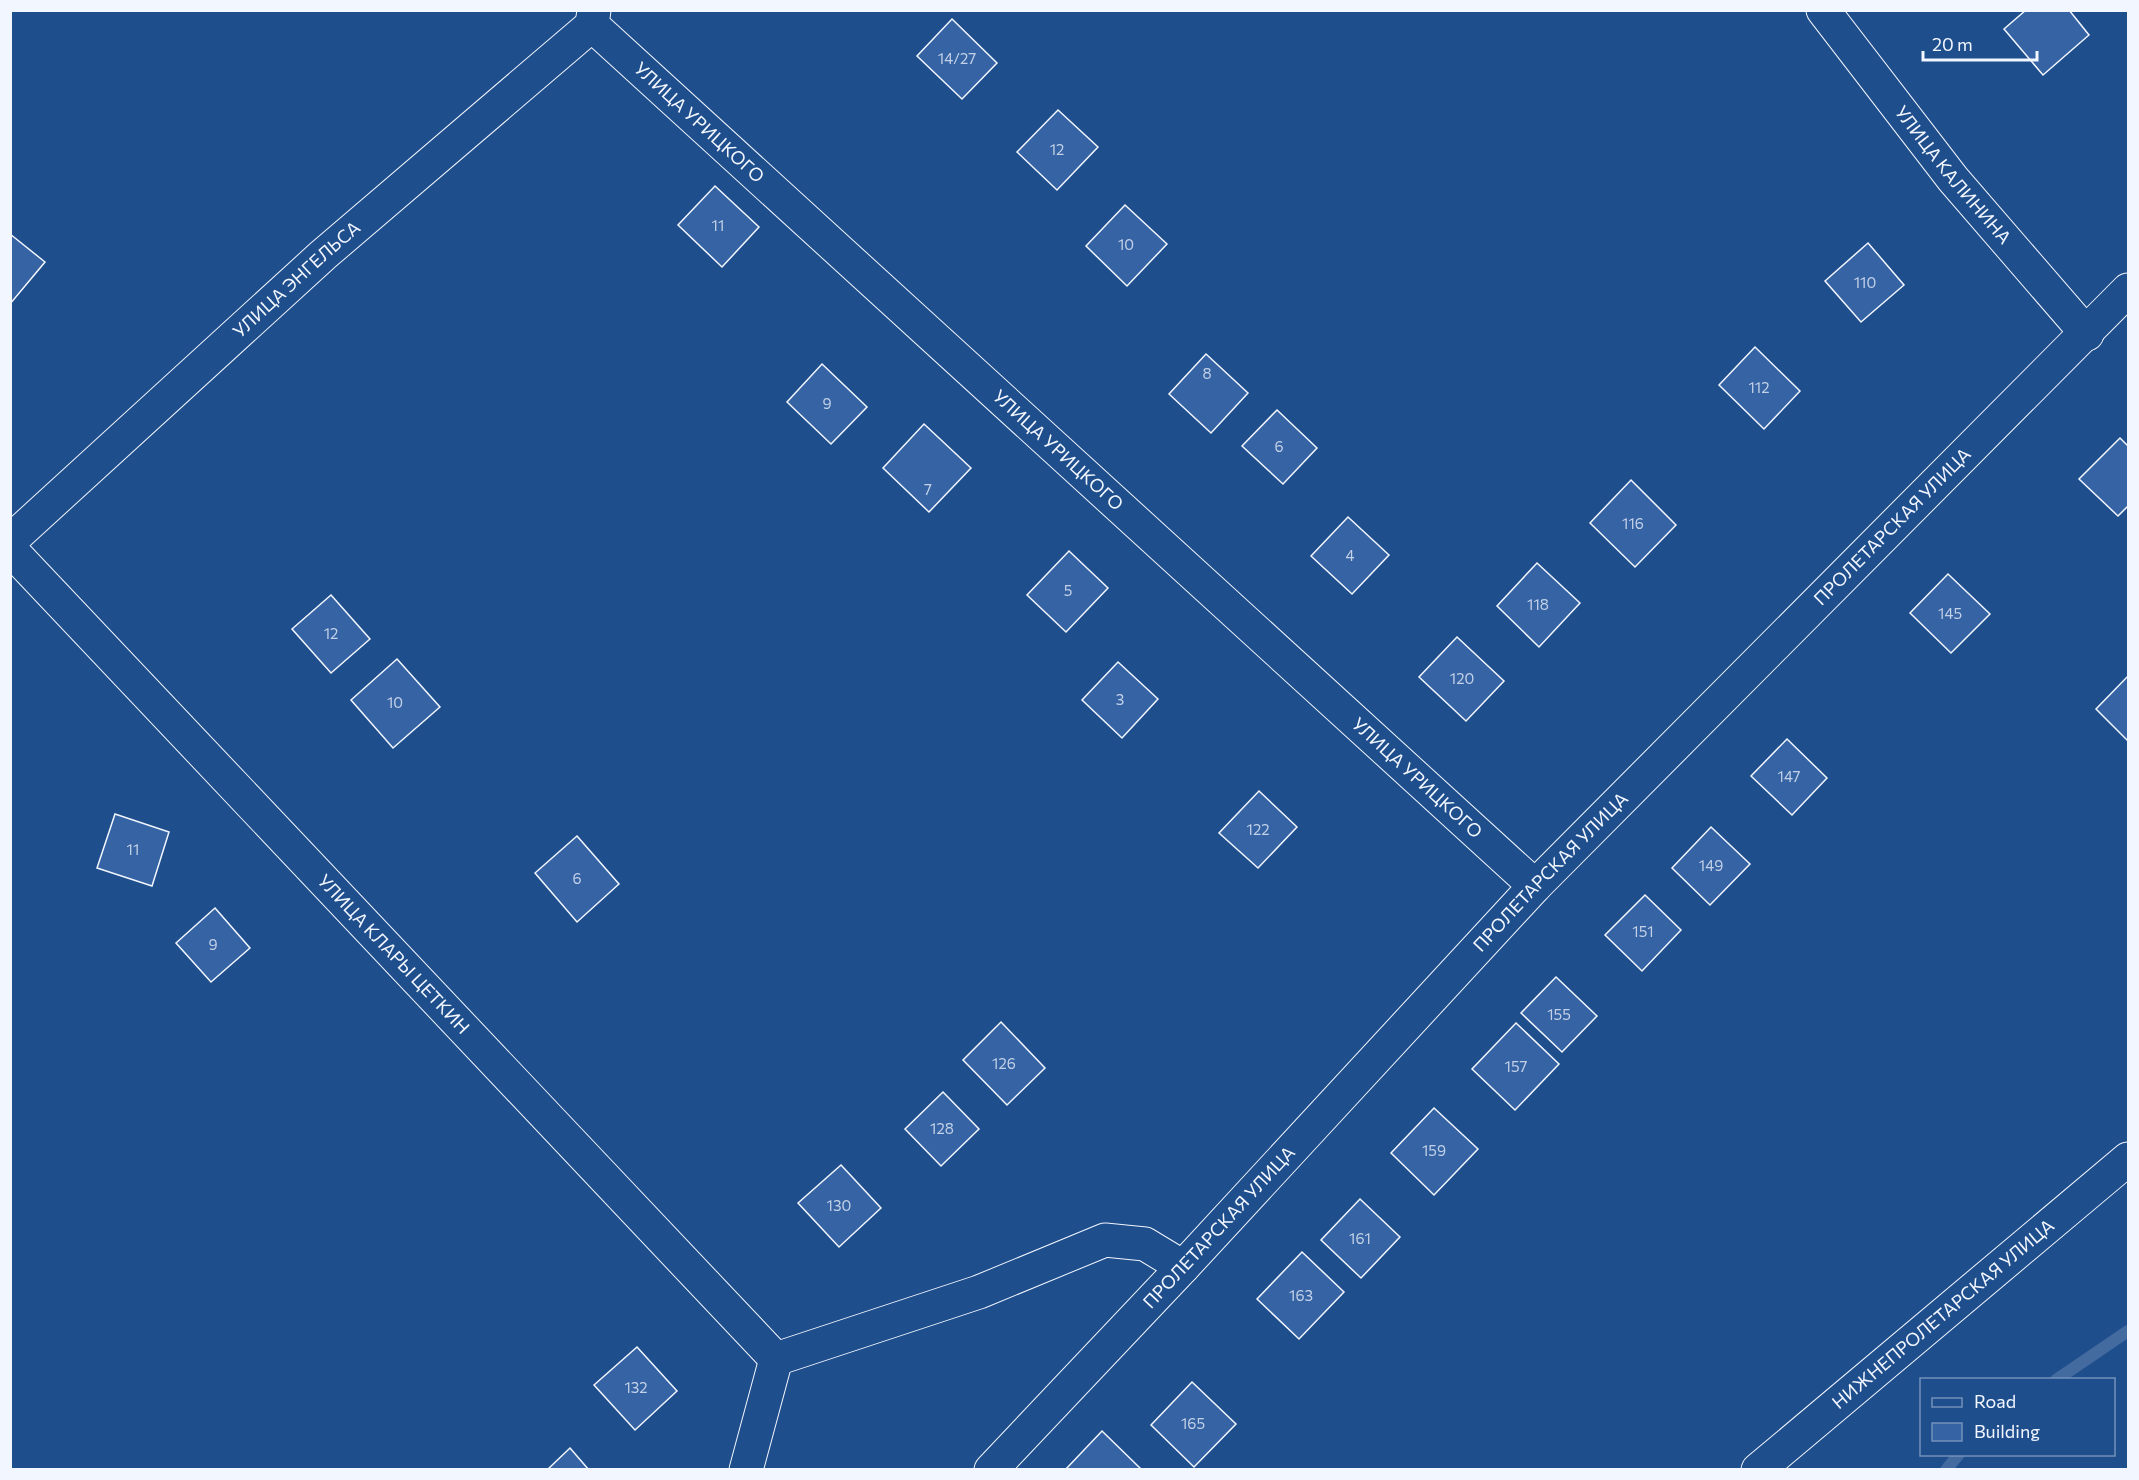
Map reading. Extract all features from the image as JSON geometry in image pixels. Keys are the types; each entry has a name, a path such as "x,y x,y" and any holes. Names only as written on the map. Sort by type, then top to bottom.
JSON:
{"street":[{"name":"УЛИЦА КАЛИНИНА","path":"1823,10 1953,179 2087,334"},
{"name":"УЛИЦА ЭНГЕЛЬСА","path":"10,541 323,255 593,18"},
{"name":"УЛИЦА УРИЦКОГО","path":"593,18 1535,886"},
{"name":"ПРОЛЕТАРСКАЯ УЛИЦА","path":"991,1470 1183,1267 1535,886 2087,334 2128,290"},
{"name":"УЛИЦА КЛАРЫ ЦЕТКИН","path":"10,549 776,1359"},
{"name":"НИЖНЕПРОЛЕТАРСКАЯ УЛИЦА","path":"1758,1470 2128,1159"},
{"path":"746,1470 776,1359 979,1292 1105,1240 1145,1244 1183,1267"}],"building":[{"path":"2026,10 2069,10 2089,35 2043,75 2004,29"},
{"path":"952,19 997,63 962,99 917,56"},
{"path":"1058,110 1098,147 1057,190 1017,152"},
{"path":"715,186 759,227 722,267 678,225"},
{"path":"1125,205 1167,244 1127,286 1086,246"},
{"path":"10,234 45,262 10,304"},
{"path":"1868,243 1904,285 1861,322 1825,281"},
{"path":"1755,347 1800,391 1764,429 1719,385"},
{"path":"1206,354 1248,393 1211,433 1169,394"},
{"path":"822,364 867,407 831,444 787,402"},
{"path":"1277,410 1317,448 1283,484 1242,446"},
{"path":"924,424 971,468 929,512 883,468"},
{"path":"2120,438 2128,446 2128,506 2118,516 2079,479"},
{"path":"1631,480 1676,525 1635,567 1590,523"},
{"path":"1348,517 1389,555 1352,594 1311,556"},
{"path":"1069,551 1108,588 1066,632 1027,595"},
{"path":"1537,563 1580,603 1539,647 1497,606"},
{"path":"1948,574 1990,614 1951,653 1910,613"},
{"path":"331,595 370,639 331,673 292,629"},
{"path":"1457,637 1504,681 1466,721 1419,677"},
{"path":"397,659 440,707 393,748 351,700"},
{"path":"1118,662 1158,699 1122,738 1082,700"},
{"path":"2128,676 2128,741 2096,709"},
{"path":"1787,739 1827,778 1792,815 1751,776"},
{"path":"1259,791 1297,827 1258,868 1219,833"},
{"path":"115,814 169,832 152,886 97,868"},
{"path":"1711,827 1750,864 1710,905 1672,868"},
{"path":"577,836 619,884 577,922 535,873"},
{"path":"1645,895 1681,930 1642,971 1605,935"},
{"path":"215,908 250,948 211,982 176,943"},
{"path":"1556,977 1597,1016 1562,1052 1521,1013"},
{"path":"1001,1022 1045,1068 1007,1105 963,1060"},
{"path":"1516,1023 1559,1064 1515,1110 1472,1069"},
{"path":"943,1092 979,1129 941,1166 905,1129"},
{"path":"1434,1108 1478,1149 1434,1195 1391,1153"},
{"path":"841,1165 881,1208 839,1247 798,1203"},
{"path":"1360,1199 1400,1237 1361,1278 1321,1240"},
{"path":"1302,1252 1344,1292 1299,1339 1257,1299"},
{"path":"637,1347 677,1391 635,1430 594,1385"},
{"path":"1192,1382 1236,1424 1194,1467 1151,1425"},
{"path":"1102,1431 1142,1470 1065,1470"},
{"path":"570,1448 589,1470 547,1470"}],"waterway":[{"path":"2059,1378 2128,1331"},
{"path":"1946,1470 1957,1456"}]}
